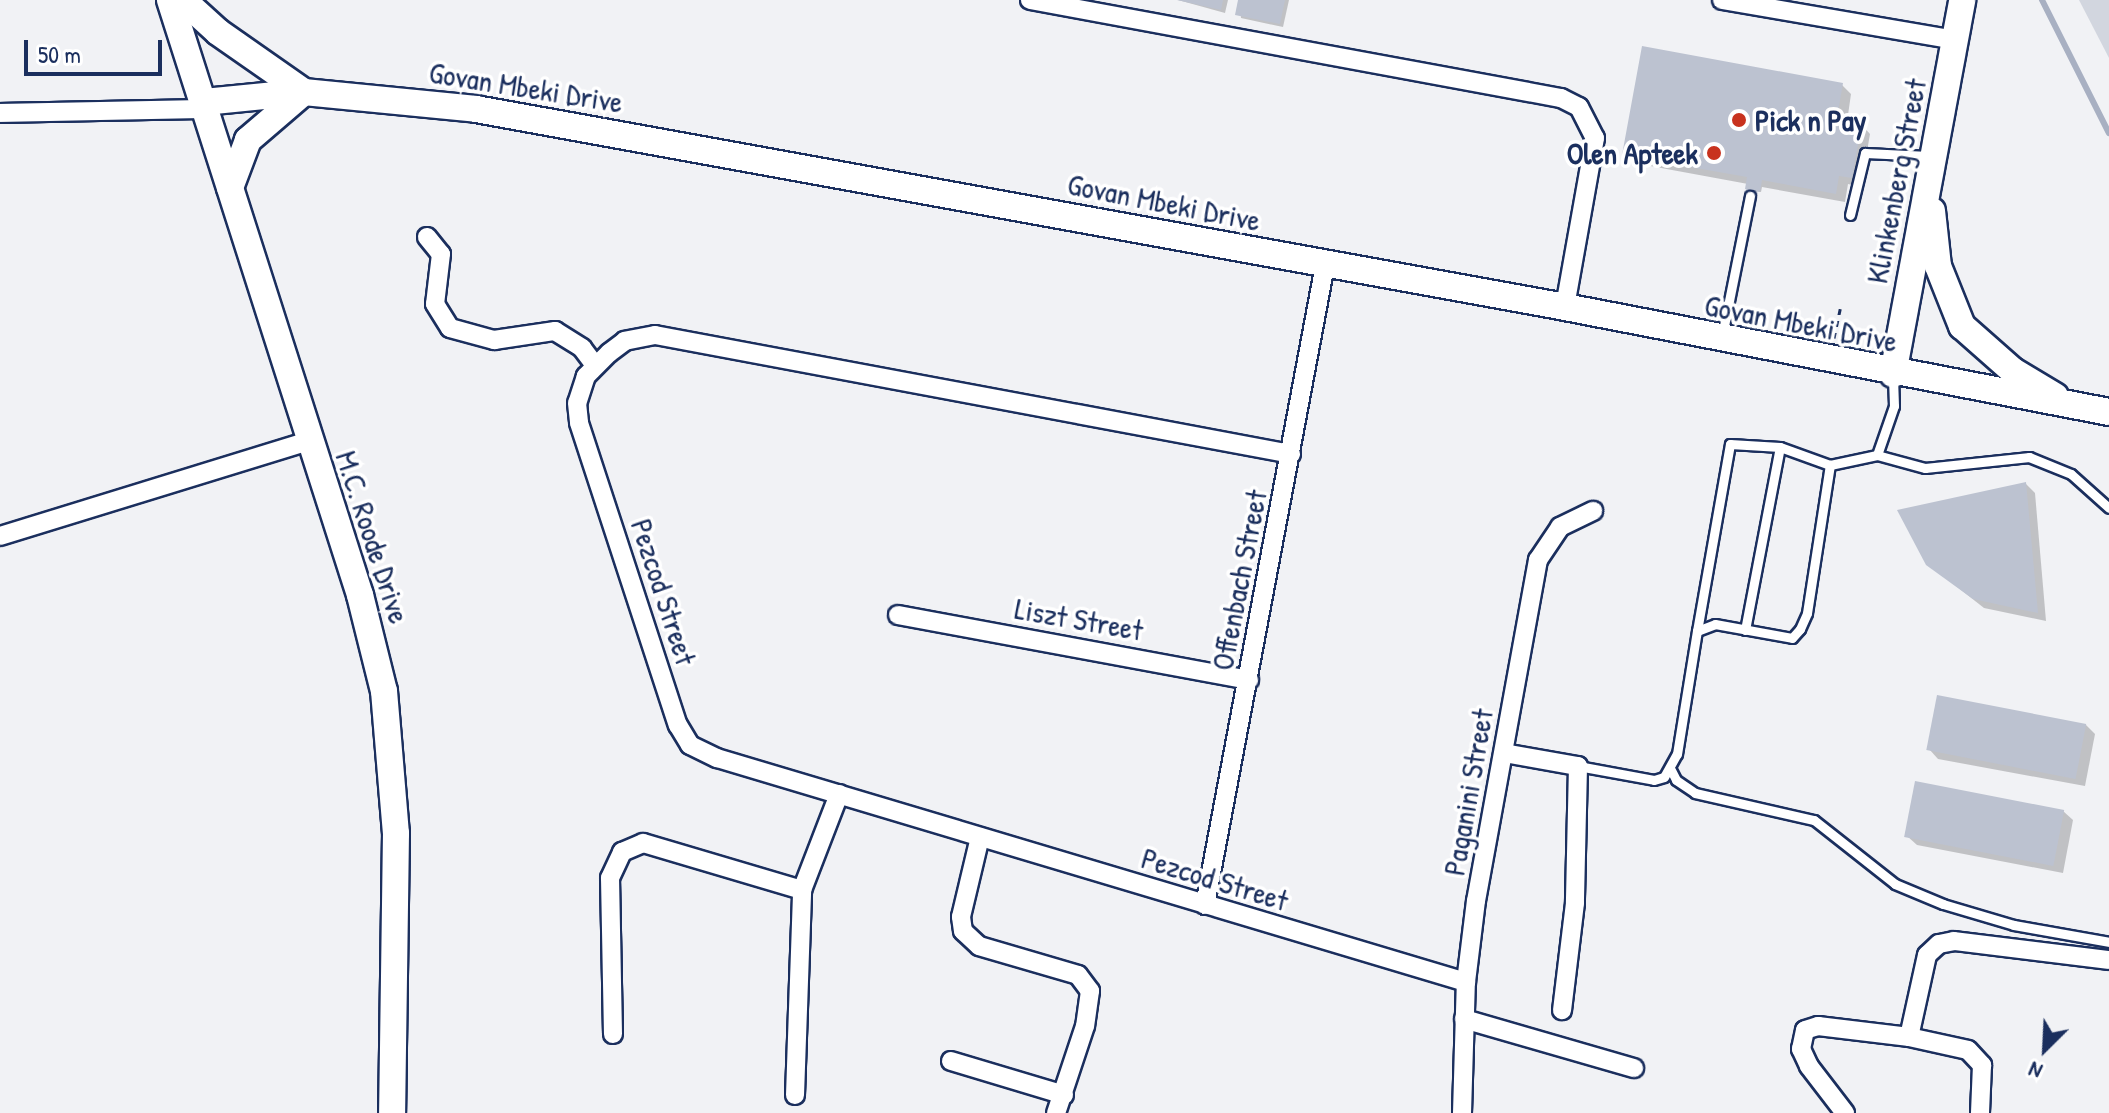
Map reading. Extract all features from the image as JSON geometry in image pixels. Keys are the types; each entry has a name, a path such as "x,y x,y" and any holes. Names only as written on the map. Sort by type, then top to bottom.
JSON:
{"street":[{"name":"M.C. Roode Drive","path":"170,0 375,645 390,733 396,833 392,1113"},
{"path":"183,0 228,40 304,92 248,140 230,188"},
{"path":"1030,0 1561,98 1579,107 1595,138 1565,307"},
{"path":"1722,0 1955,40"},
{"name":"Klinkenberg Street","path":"1893,374 1962,0"},
{"name":"Govan Mbeki Drive","path":"205,106 304,92 491,111 1565,307 1893,374 2109,412"},
{"path":"0,113 205,106"},
{"path":"1932,168 1938,266 1962,326 2013,371 2072,406"},
{"path":"427,237 441,254 435,304 450,328 494,340 555,331 582,348 595,365"},
{"name":"Offenbach Street","path":"1205,905 1325,265"},
{"name":"Pezcod Street","path":"1291,454 655,335 625,341 595,365 580,389 579,423 684,738 717,758 1466,982"},
{"path":"0,536 308,441"},
{"name":"Paganini Street","path":"1462,1113 1466,982 1538,560 1545,542 1560,527 1593,511"},
{"name":"Liszt Street","path":"898,615 1249,680"},
{"path":"1504,753 1578,766 1575,903 1562,1010"},
{"path":"795,1095 802,890 839,794"},
{"path":"980,837 961,917 963,931 979,946 1078,975 1090,991 1064,1095 1056,1113"},
{"path":"613,1034 610,878 622,852 643,843 802,890"},
{"path":"1909,1037 1927,955 1939,944 1954,941 2109,960"},
{"path":"1464,1019 1634,1068"},
{"path":"1845,1113 1809,1066 1801,1049 1805,1030 1818,1026 1909,1037 1976,1056 1982,1065 1980,1113"},
{"path":"951,1061 1064,1095"}],"lane":[{"path":"1850,215 1865,153 1887,150 1932,168"},
{"path":"1721,339 1750,196"},
{"path":"1877,455 1894,406 1893,374"},
{"path":"1578,766 1654,780 1671,770 1730,444 1780,447 1825,459 1830,465 1807,613 1800,629 1792,638 1715,624 1697,631"},
{"path":"1745,630 1780,447"},
{"path":"1830,465 1877,455 1940,468 2029,457 2071,474 2109,508"},
{"path":"1671,770 1695,793 1814,820 1895,884 1943,904 2014,925 2109,942"}],"shaded area":[{"path":"2079,0 2109,0 2109,58"}],"building":[{"path":"1177,0 1223,0 1221,10"},
{"path":"1238,0 1285,0 1280,24 1235,15"},
{"name":"Pick n Pay","path":"1642,46 1843,83 1837,118 1862,122 1852,178 1839,176 1836,194 1762,180 1760,192 1745,189 1747,177 1622,155"},
{"path":"2026,482 2038,613 1973,599 1926,565 1897,510"},
{"path":"1937,695 2086,724 2076,779 1926,750"},
{"path":"1915,781 2064,810 2053,866 1904,837"}],"waterway":[{"path":"2042,0 2109,133"}],"place":[{"name":"Pick n Pay","path":"1739,120"},
{"name":"Olen Apteek","path":"1714,153"}]}
